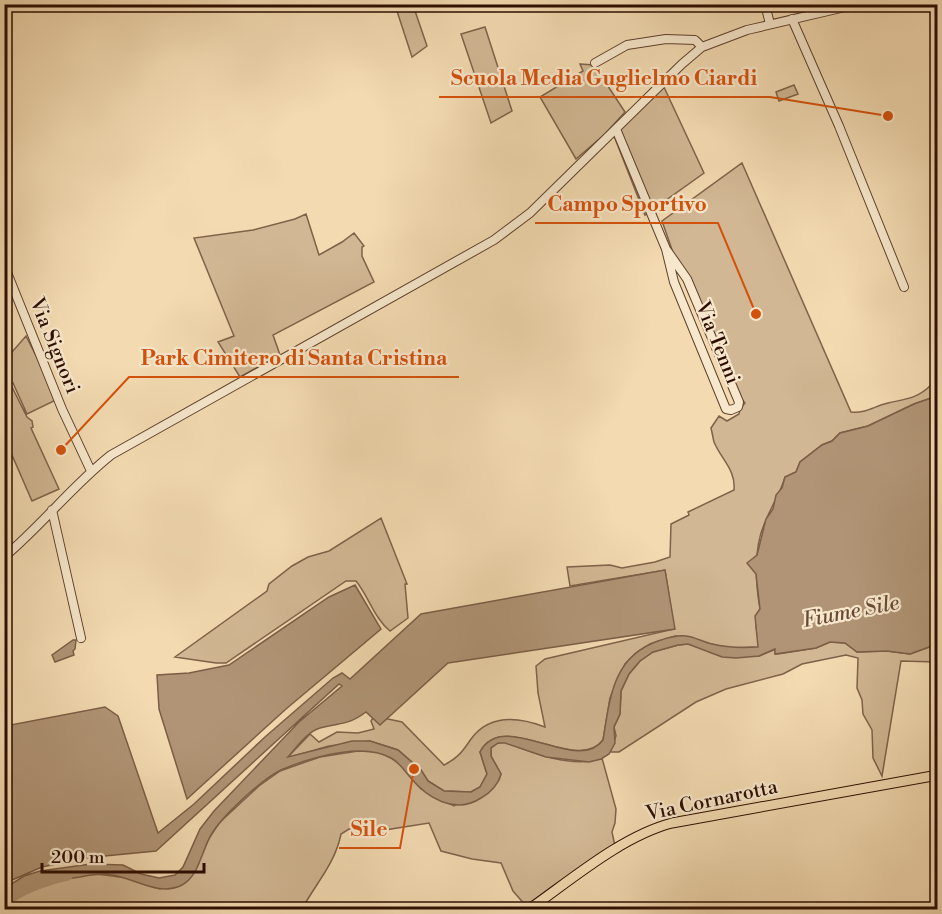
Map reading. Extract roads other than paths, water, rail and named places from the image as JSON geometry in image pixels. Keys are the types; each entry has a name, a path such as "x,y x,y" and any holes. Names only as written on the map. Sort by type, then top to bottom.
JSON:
{"main road":[{"name":"Via Cornarotta","path":"528,909 622,845 654,829 938,775"}],"street":[{"path":"765,4 770,24"},
{"path":"4,557 24,541 91,471 111,455 494,240 531,213 702,47 747,30 858,4"},
{"path":"792,19 839,126 904,287"},
{"path":"595,63 627,45 666,39 694,40 702,47"},
{"name":"Via Tenni","path":"616,129 666,249 672,274 726,409 731,410 738,407 739,402 687,279 666,249"},
{"name":"Via Signori","path":"4,265 62,409 91,471"},
{"path":"672,274 681,271"},
{"path":"52,510 81,638"}],"water":[{"name":"Fiume Sile","path":"937,396 937,654 932,646 910,654 887,651 857,652 845,643 830,642 816,648 775,654 775,649 759,656 736,658 722,657 688,644 678,645 653,652 640,661 629,674 621,691 620,714 614,727 615,743 609,754 601,759 589,762 546,757 505,743 498,743 491,748 491,756 501,774 498,782 484,796 461,805 442,802 425,792 397,762 384,755 360,751 320,757 281,770 243,799 216,827 192,876 182,885 165,889 156,888 121,877 96,874 33,886 5,903 5,888 24,876 40,871 91,864 123,865 141,874 159,878 175,875 183,867 200,829 214,811 299,722 342,686 339,684 156,851 84,858 42,867 5,883 5,726 105,707 118,716 158,833 194,804 265,737 333,678 342,673 350,679 421,614 665,570 675,629 448,663 380,725 366,712 349,722 320,728 307,736 288,757 352,741 370,741 398,750 421,770 428,781 444,791 471,792 480,787 487,774 480,752 491,740 505,736 522,738 576,751 591,749 603,740 611,695 616,681 631,657 643,648 675,636 689,637 724,646 758,647 755,616 760,609 756,574 747,563 757,555 766,519 773,509 776,495 782,488 785,477 796,472 800,462 840,433 868,426 914,404"},
{"path":"355,585 381,629 286,709 187,799 159,709 157,675 189,673 229,665 329,597"},
{"path":"76,640 74,655 55,662 52,655"}],"waterway":[{"path":"4,903 34,886 68,876"}],"place":[{"name":"Scuola Media Guglielmo Ciardi","path":"888,116"},
{"name":"Campo Sportivo","path":"756,314"},
{"name":"Park Cimitero di Santa Cristina","path":"61,450"},
{"name":"Sile","path":"414,769"}]}
